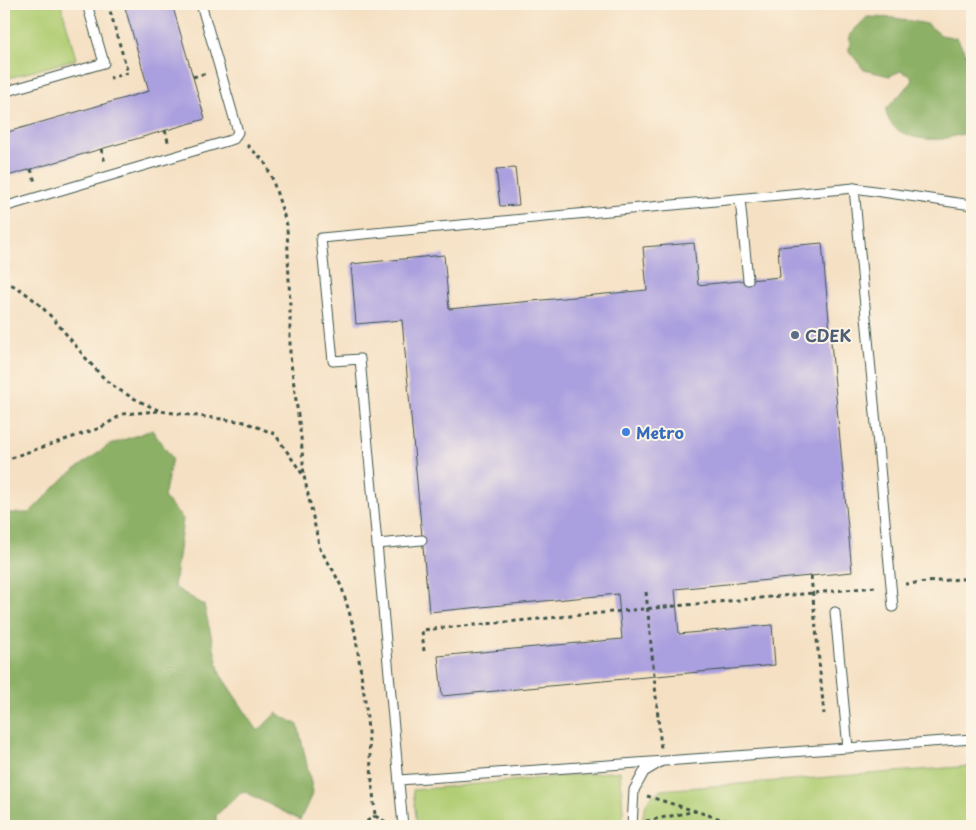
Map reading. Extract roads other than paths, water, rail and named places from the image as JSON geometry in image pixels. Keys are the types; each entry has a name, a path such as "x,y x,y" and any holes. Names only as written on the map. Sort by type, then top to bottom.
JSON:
{"lane":[{"path":"4,92 104,63 87,4"},
{"path":"4,206 234,140 238,132 201,4"},
{"path":"854,188 893,607"},
{"path":"403,826 360,358 333,361 321,238 854,188 972,205"},
{"path":"740,198 748,280"},
{"path":"377,544 422,540"},
{"path":"836,612 848,748"},
{"path":"399,780 972,739"},
{"path":"632,826 634,792 644,772 662,761"}],"place":[{"name":"CDEK","path":"795,335"},
{"name":"Metro","path":"626,432"}]}
